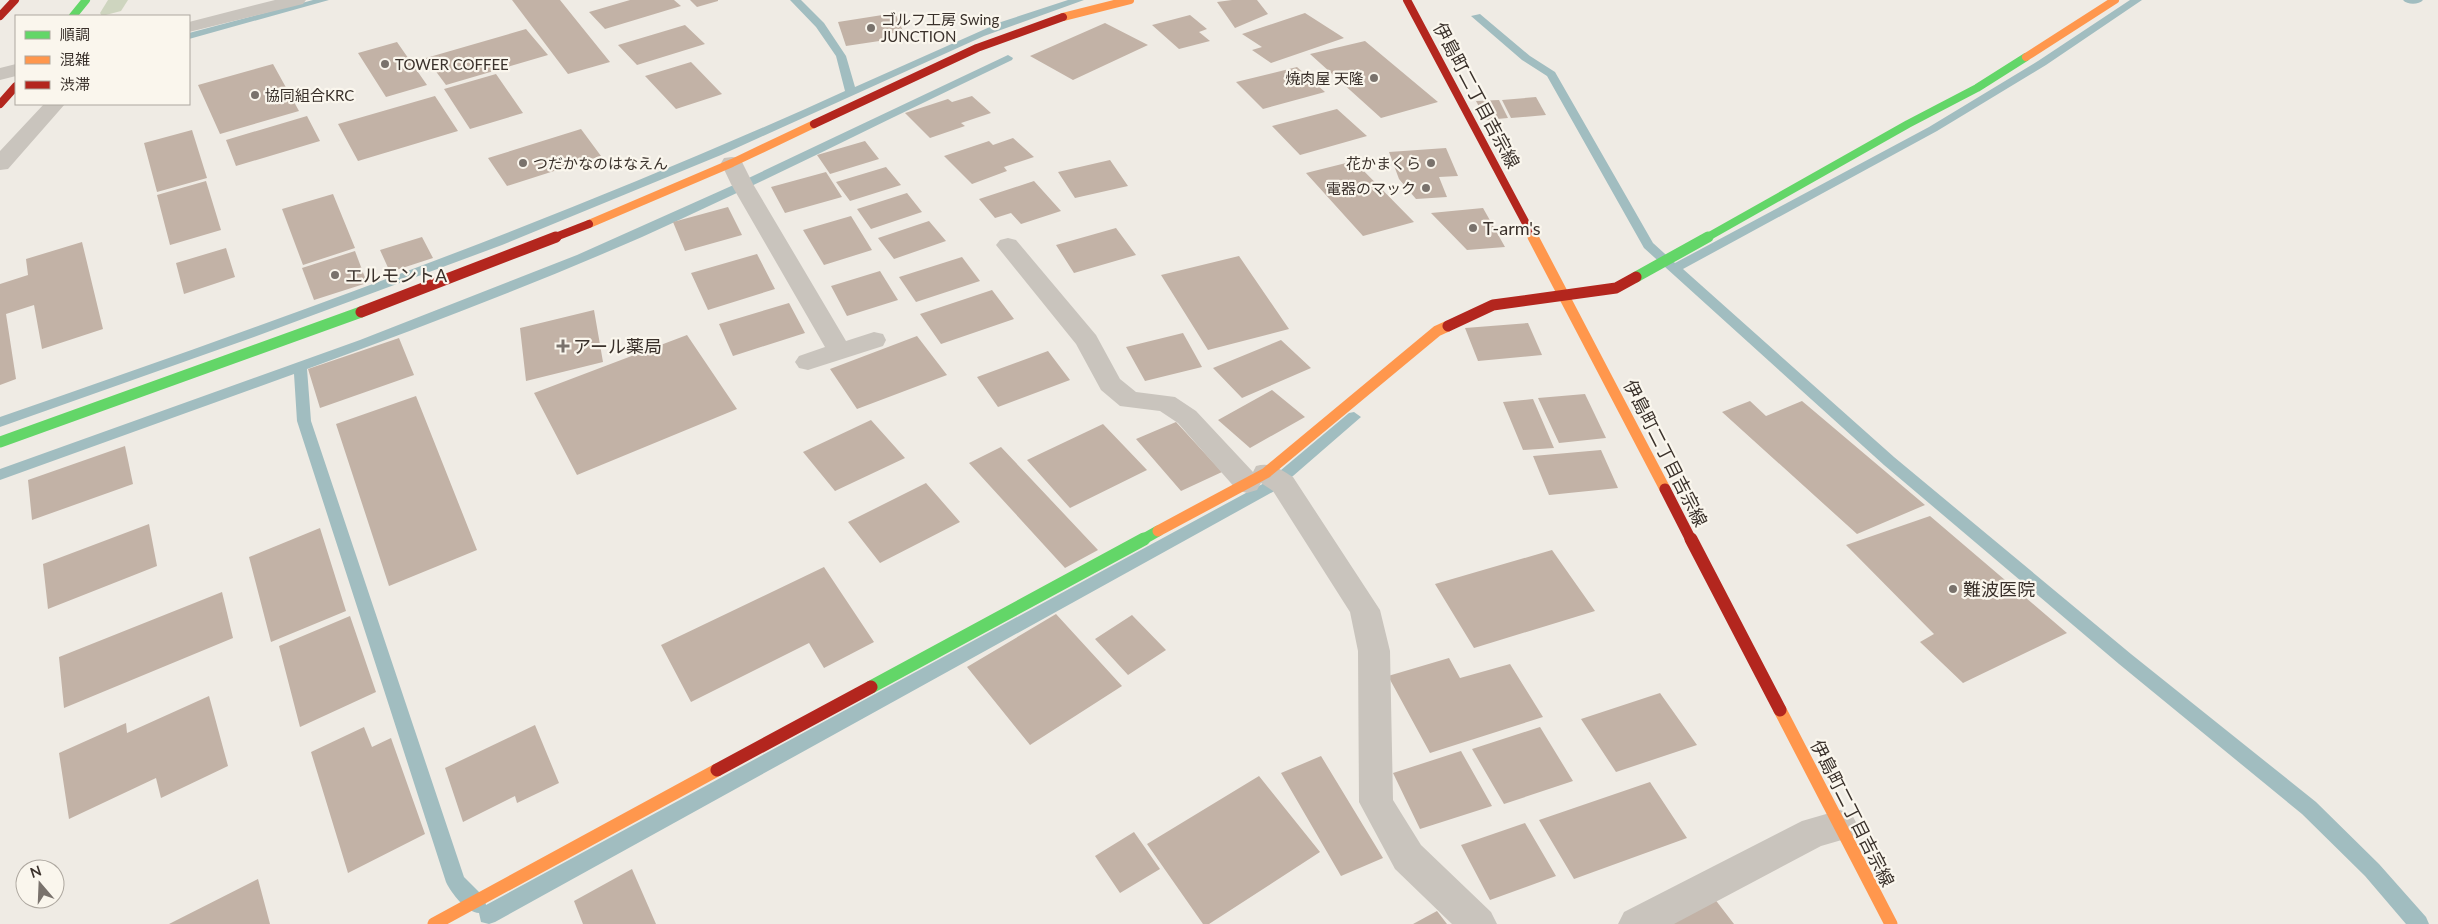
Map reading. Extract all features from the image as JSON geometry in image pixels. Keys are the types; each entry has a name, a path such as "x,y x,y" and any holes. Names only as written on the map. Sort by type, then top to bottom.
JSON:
{"main road":[{"path":"0,16 15,0"},
{"path":"74,15 86,0"},
{"name":"伊島町二丁目吉宗線","path":"1407,0 1565,296 1891,924"},
{"path":"434,924 1267,480 1437,331 1493,305 1616,288 1908,124 1977,88 2115,0"},
{"path":"0,442 302,335 552,239 732,163 977,48 1066,16 1121,1"},
{"path":"0,104 15,87"}],"street":[{"path":"190,27 297,0"},
{"path":"0,74 15,70"},
{"path":"0,164 54,105"},
{"path":"732,163 744,187 840,350"},
{"path":"1008,245 1087,341 1110,384 1128,400 1166,403 1187,416 1267,480 1365,610 1374,651 1376,802 1408,857 1478,924"},
{"path":"808,362 874,340"},
{"path":"1637,924 1814,832 1840,826"}],"green space":[{"path":"108,0 128,0 121,11 106,15 100,13"}],"building":[{"path":"512,0 560,0 610,62 568,74"},
{"path":"630,0 674,0 681,6 605,29 589,12"},
{"path":"690,0 718,0 718,1 697,7"},
{"path":"1257,0 1268,14 1235,28 1217,2"},
{"path":"895,13 903,31 884,35 886,40 846,46 838,22"},
{"path":"1305,13 1344,38 1271,63 1252,50 1262,47 1242,34"},
{"path":"1190,15 1207,29 1199,32 1210,41 1179,49 1152,25"},
{"path":"1105,23 1148,45 1073,80 1030,56"},
{"path":"685,25 705,44 637,65 618,45"},
{"path":"526,29 548,55 446,85 426,58"},
{"path":"1365,41 1438,102 1381,118 1310,54"},
{"path":"397,42 427,85 386,97 358,53"},
{"path":"691,62 722,94 676,109 645,76"},
{"path":"273,64 299,111 220,134 198,85"},
{"path":"1297,67 1325,92 1263,109 1236,82"},
{"path":"496,74 523,113 470,129 444,89"},
{"path":"435,96 458,131 358,161 338,124"},
{"path":"972,96 991,113 961,123 965,126 930,138 905,113 948,99 952,102"},
{"path":"1536,97 1546,115 1511,118 1502,100"},
{"path":"1499,100 1508,118 1486,120 1476,101"},
{"path":"1337,109 1367,136 1300,155 1272,126"},
{"path":"307,116 320,141 236,166 226,140"},
{"path":"581,129 601,156 507,186 488,158"},
{"path":"192,130 207,178 157,192 144,143"},
{"path":"1013,138 1034,157 1004,167 1007,171 972,184 944,156 989,141 993,145"},
{"path":"865,141 879,159 830,174 817,155"},
{"path":"1446,148 1458,176 1439,177 1447,197 1416,199 1399,179 1389,152"},
{"path":"1110,160 1128,186 1075,198 1058,172"},
{"path":"1354,161 1414,222 1363,236 1306,173"},
{"path":"886,167 901,185 850,201 836,182"},
{"path":"826,172 842,197 785,213 771,187"},
{"path":"206,181 221,230 170,245 157,195"},
{"path":"1034,181 1061,211 1021,224 1011,213 995,218 979,199"},
{"path":"907,193 922,212 871,229 857,209"},
{"path":"333,194 355,248 303,265 282,209"},
{"path":"728,207 742,235 685,251 673,222"},
{"path":"1483,208 1505,247 1467,250 1431,213"},
{"path":"851,216 872,250 824,265 803,230"},
{"path":"929,221 946,241 894,259 878,238"},
{"path":"1116,228 1136,255 1074,273 1056,245"},
{"path":"422,237 433,258 390,272 380,250"},
{"path":"82,242 103,329 42,349 34,305 6,314 16,379 0,385 0,284 28,275 26,259"},
{"path":"226,248 235,277 184,294 176,263"},
{"name":"エルモントA","path":"355,251 367,283 314,300 302,268"},
{"path":"757,254 775,289 708,310 691,273"},
{"path":"1239,256 1289,329 1208,350 1161,275"},
{"path":"962,257 980,281 916,302 899,277"},
{"path":"880,271 898,300 847,316 831,286"},
{"path":"992,290 1014,319 941,344 920,314"},
{"path":"789,303 805,333 733,356 719,324"},
{"path":"594,310 603,362 526,381 520,328"},
{"path":"1528,323 1542,355 1478,361 1465,328"},
{"path":"1183,333 1202,367 1145,381 1126,347"},
{"path":"687,335 737,409 577,475 534,393"},
{"path":"917,336 947,375 857,409 830,369"},
{"path":"399,338 414,375 320,408 308,369"},
{"path":"1281,340 1311,368 1242,398 1213,368"},
{"path":"1048,351 1070,380 998,407 977,377"},
{"path":"1272,390 1305,417 1250,448 1218,420"},
{"path":"1585,394 1606,438 1559,443 1538,398"},
{"path":"416,396 477,550 389,586 336,424"},
{"path":"1533,399 1554,448 1523,450 1503,402"},
{"path":"1750,401 1766,416 1802,401 1925,505 1857,534 1722,412"},
{"path":"871,420 905,458 835,491 803,452"},
{"path":"1176,422 1222,472 1181,491 1136,439"},
{"path":"1103,424 1147,470 1070,508 1027,460"},
{"path":"125,446 133,484 32,520 28,480"},
{"path":"1001,447 1098,550 1065,568 969,463"},
{"path":"1601,450 1618,488 1549,495 1533,456"},
{"path":"926,483 960,522 880,563 848,522"},
{"name":"難波医院","path":"1930,516 2067,633 1963,683 1920,642 1934,634 1846,545"},
{"path":"149,524 157,566 48,609 43,564"},
{"path":"320,528 346,611 271,642 249,557"},
{"path":"1552,550 1595,611 1474,648 1435,584"},
{"path":"824,567 874,642 824,668 809,643 691,702 661,645"},
{"path":"222,592 233,638 64,708 59,657"},
{"path":"1056,614 1122,686 1030,745 967,667"},
{"path":"1132,615 1166,650 1128,675 1095,639"},
{"path":"350,616 376,692 300,727 279,646"},
{"path":"1449,658 1460,678 1510,664 1543,717 1430,753 1388,676"},
{"path":"1660,693 1697,745 1616,772 1581,719"},
{"path":"209,696 228,766 161,798 156,778 69,819 59,753 126,723 127,733"},
{"path":"535,725 559,783 517,803 515,796 463,822 445,768"},
{"path":"364,727 372,747 391,738 425,834 348,873 311,752"},
{"path":"1540,727 1573,781 1504,804 1472,749"},
{"path":"1461,751 1492,806 1420,829 1393,773"},
{"path":"1321,756 1383,858 1341,876 1281,773"},
{"path":"1259,776 1320,852 1209,924 1203,924 1147,844"},
{"path":"1650,782 1687,838 1574,879 1539,820"},
{"path":"1525,823 1556,876 1490,900 1461,845"},
{"path":"1134,832 1160,869 1120,893 1095,856"},
{"path":"632,869 656,924 583,924 574,901"},
{"path":"258,879 270,924 169,924"},
{"path":"1714,898 1734,924 1666,924"},
{"path":"1437,911 1447,924 1413,924"}],"waterway":[{"path":"190,36 324,0"},
{"path":"795,0 820,25 841,56 851,92"},
{"path":"0,422 415,274 579,210 717,152 980,34 1029,15 1079,0"},
{"path":"1675,268 1933,129 2042,63 2137,0"},
{"path":"2408,0 2418,0"},
{"path":"1476,16 1526,58 1551,74 1648,245 1889,461 2125,659 2309,808 2372,870 2419,924"},
{"path":"300,367 437,316 635,235 742,186 1008,58"},
{"path":"0,475 300,367"},
{"path":"300,367 304,421 456,882 477,904"},
{"path":"488,915 1273,485 1354,417"}],"traffic: fast":[{"path":"74,15 86,0"},
{"path":"1636,277 1908,124 1977,88 2026,57"},
{"path":"0,442 361,312"},
{"path":"871,687 1158,531"}],"traffic: slow":[{"path":"1063,17 1130,0"},
{"path":"2026,57 2115,0"},
{"path":"589,224 732,163 814,124"},
{"path":"1530,231 1665,489"},
{"path":"1158,531 1266,473 1437,331 1448,326"},
{"path":"1780,710 1891,924"},
{"path":"434,924 717,770"}],"traffic: jam":[{"path":"0,16 15,0"},
{"path":"1407,0 1530,231"},
{"path":"814,124 977,48 1063,17"},
{"path":"0,104 15,87"},
{"path":"361,312 589,224"},
{"path":"1448,326 1493,305 1616,288 1636,277"},
{"path":"1665,489 1780,710"},
{"path":"717,770 871,687"}],"place":[{"name":"ゴルフ工房 Swing JUNCTION","path":"871,28"},
{"name":"TOWER COFFEE","path":"385,64"},
{"name":"焼肉屋 天隆","path":"1374,78"},
{"name":"協同組合KRC","path":"255,95"},
{"name":"つだかなのはなえん","path":"523,163"},
{"name":"花かまくら","path":"1431,163"},
{"name":"電器のマック","path":"1426,188"},
{"name":"T-arm's","path":"1473,228"},
{"name":"エルモントA","path":"335,275"},
{"name":"アール薬局","path":"563,346"},
{"name":"難波医院","path":"1953,589"}]}
